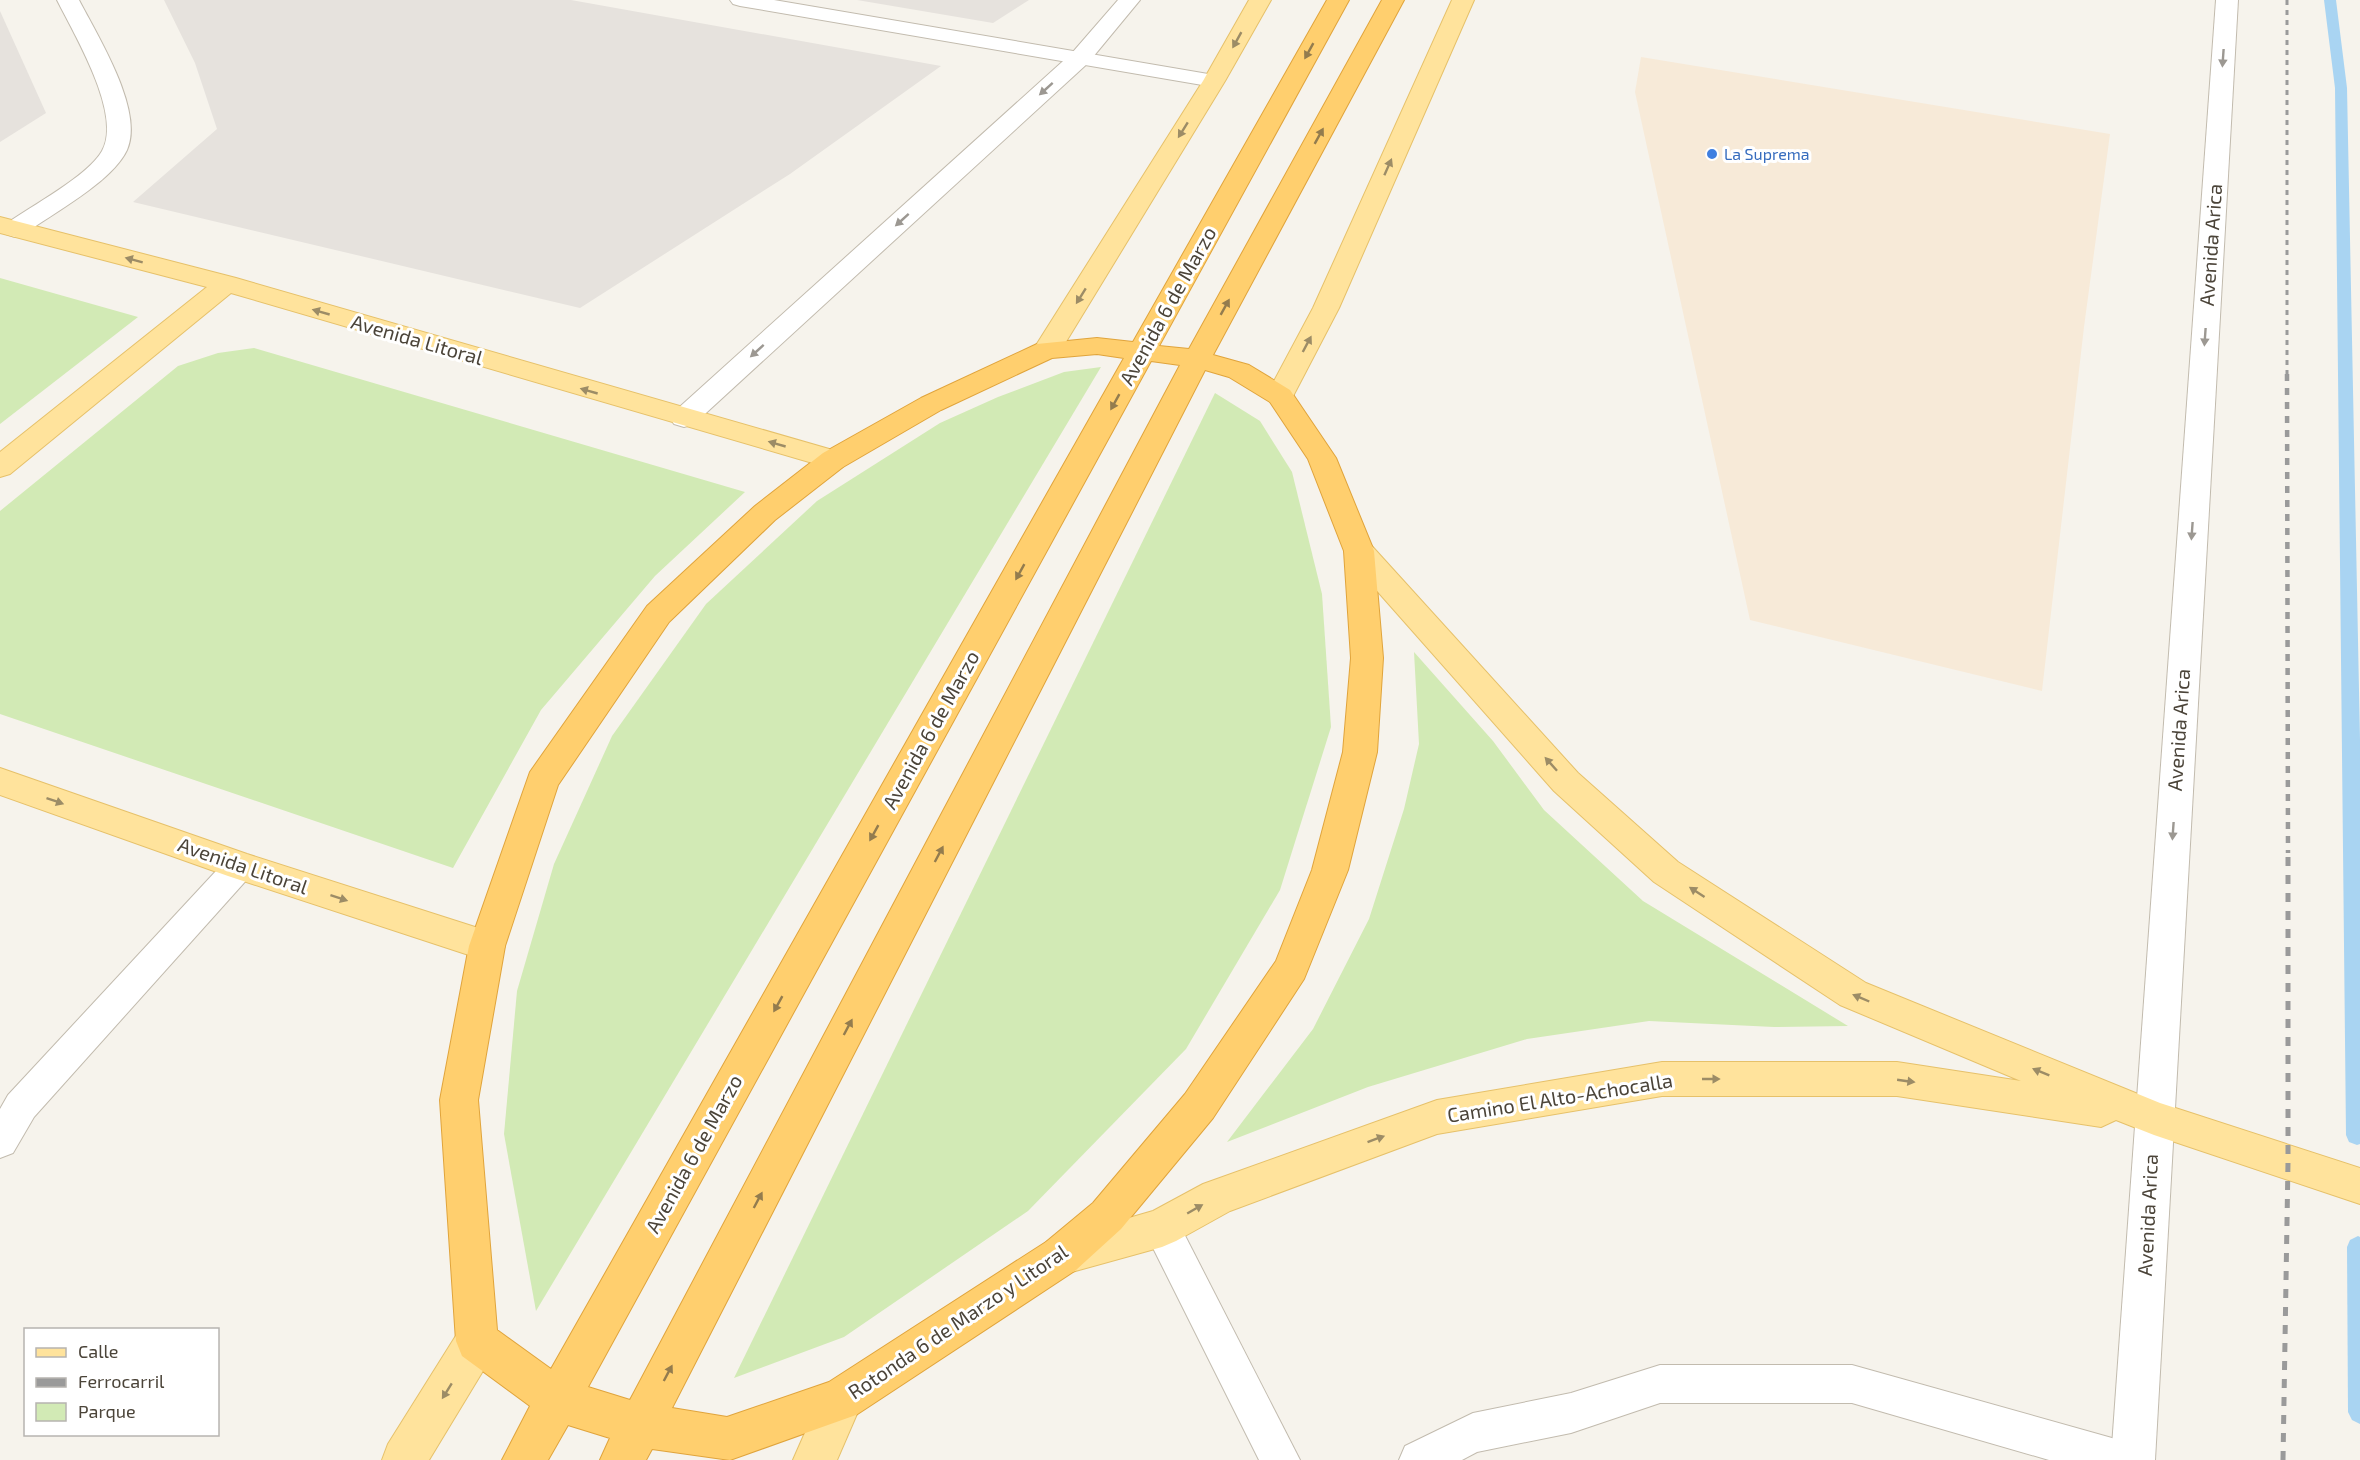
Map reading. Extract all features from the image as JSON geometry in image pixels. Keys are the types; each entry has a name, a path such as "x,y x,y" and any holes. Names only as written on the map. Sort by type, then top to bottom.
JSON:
{"highway":[{"name":"Avenida 6 de Marzo","path":"524,1460 1338,0"},
{"path":"631,1442 1197,358 1393,0"},
{"name":"Rotonda 6 de Marzo y Litoral","path":"1097,346 1144,351 1197,358 1239,371 1280,396 1322,458 1359,551 1367,658 1360,752 1330,870 1291,968 1199,1106 1107,1216 1061,1256 841,1400 727,1439 631,1442 557,1400 477,1341 459,1100 487,946 542,781 658,614 765,513 833,460 931,404 1047,351 1097,346"}],"main road":[{"path":"1047,351 1214,81 1260,0"},
{"path":"1280,396 1326,308 1463,0"},
{"name":"Avenida Litoral","path":"7,227 227,284 833,460"},
{"path":"0,467 227,284"},
{"name":"Camino El Alto-Achocalla","path":"1359,551 1566,782 1666,872 1853,994 2154,1118 2360,1186"},
{"name":"Avenida Litoral","path":"0,781 240,866 487,946"},
{"name":"Camino El Alto-Achocalla","path":"1061,1256 1162,1228 1217,1197 1437,1117 1662,1079 1897,1079 2154,1118"},
{"path":"404,1460 477,1341"},
{"path":"815,1460 841,1400"}],"street":[{"path":"7,227 98,169 116,149 119,123 114,95 68,0"},
{"path":"684,418 1080,58 1129,0"},
{"name":"Avenida Arica","path":"2133,1460 2227,0"}],"lane":[{"path":"740,0 1214,81"},
{"path":"0,1142 21,1106 240,866"},
{"path":"1162,1228 1280,1460"},
{"path":"1419,1460 1473,1433 1571,1413 1660,1384 1852,1384 2119,1460"}],"shaded area":[{"path":"164,0 571,0 941,66 790,174 580,308 133,202 217,129 195,63"},
{"path":"857,0 1029,0 993,23"},
{"path":"0,11 46,113 0,142"},
{"path":"1641,57 2110,134 2084,327 2042,691 1750,620 1635,92"}],"green space":[{"path":"0,278 138,317 0,424"},
{"path":"254,348 745,492 655,576 541,710 453,868 0,714 0,511 178,366 218,353"},
{"path":"1101,367 536,1311 504,1134 517,991 554,864 612,736 706,604 817,501 940,423 998,397 1064,372"},
{"path":"1215,393 1260,421 1292,472 1322,594 1331,727 1280,890 1186,1049 1028,1211 844,1337 734,1378"},
{"path":"1414,652 1493,741 1544,810 1643,901 1848,1026 1774,1027 1649,1021 1527,1039 1368,1087 1227,1142 1313,1029 1369,919 1404,809 1419,744"}],"waterway":[{"path":"2330,0 2341,88 2357,1135"},
{"path":"2358,1247 2360,1412"}],"railway":[{"path":"2287,0 2287,374"},
{"path":"2287,374 2288,853"},
{"path":"2283,1460 2288,1162 2288,853"}],"place":[{"name":"La Suprema","path":"1712,154"}]}
